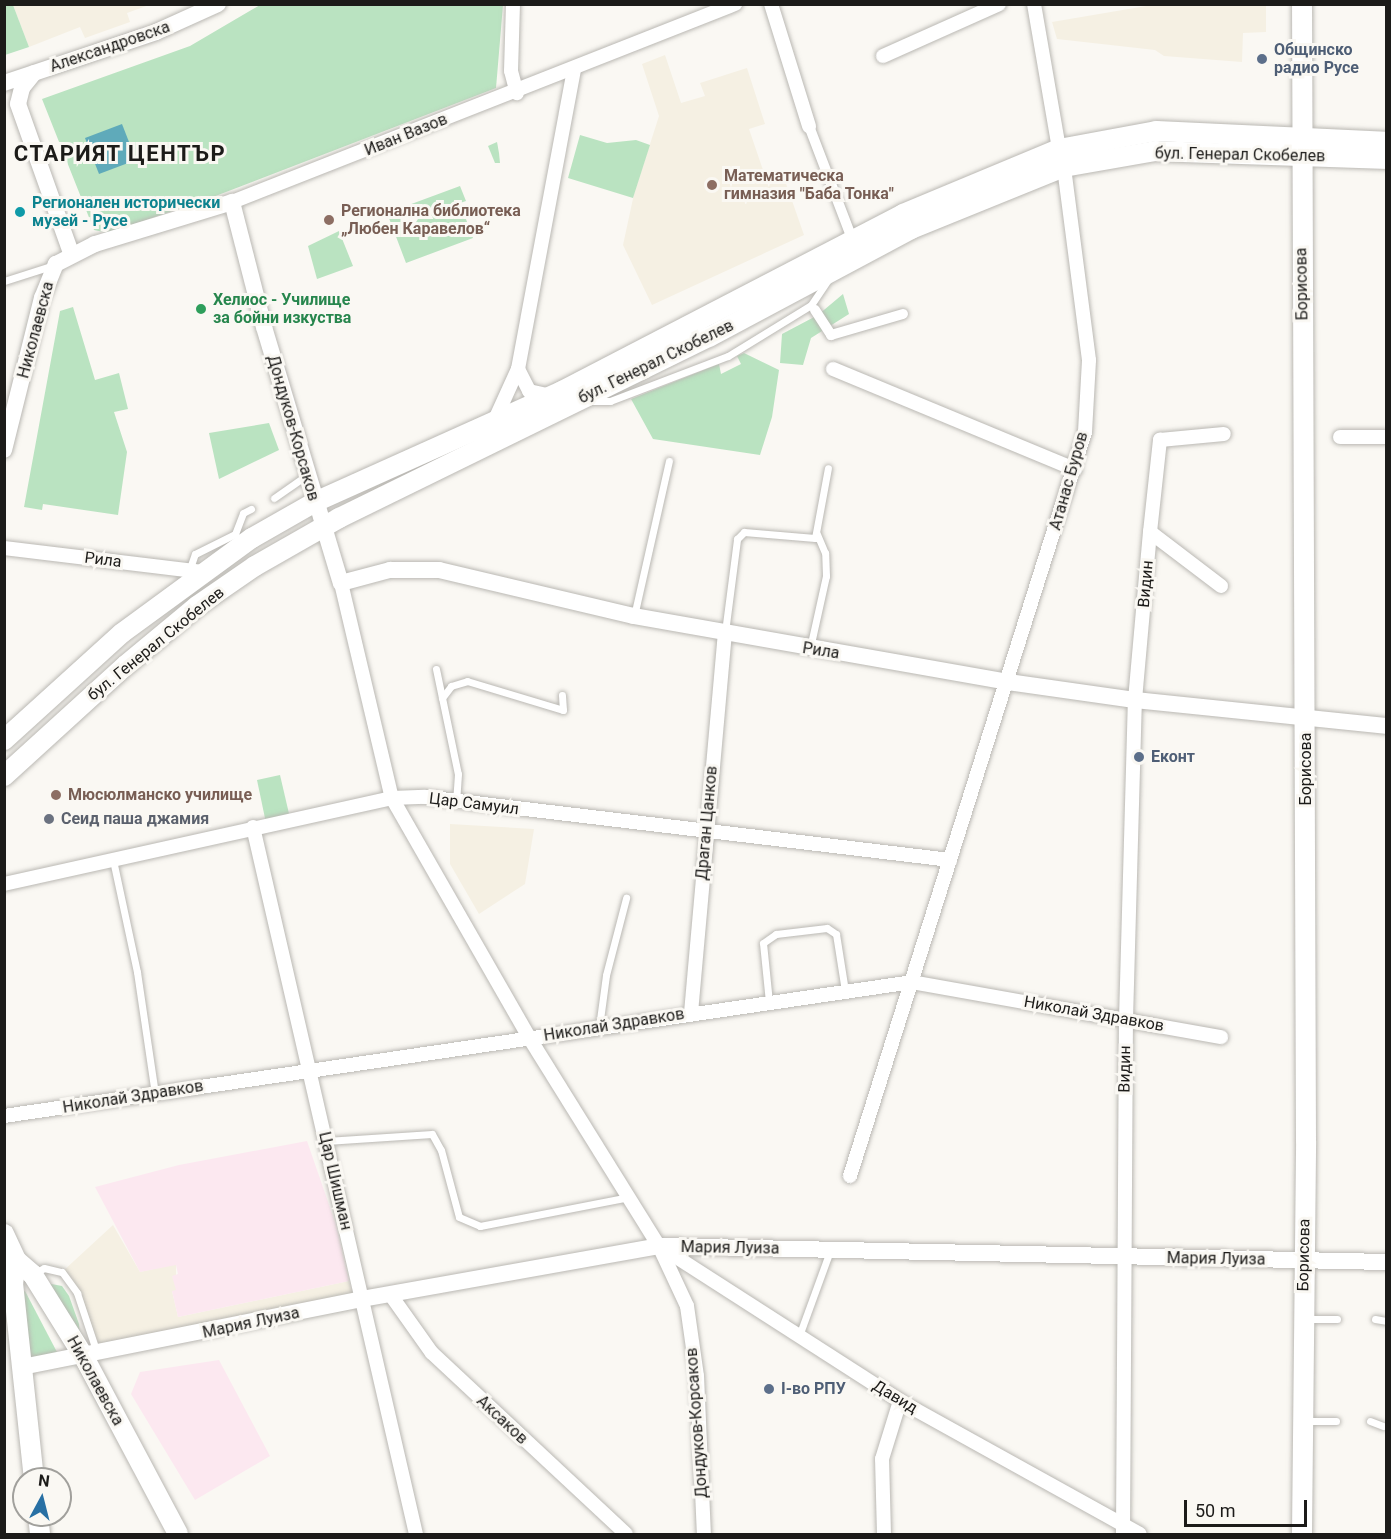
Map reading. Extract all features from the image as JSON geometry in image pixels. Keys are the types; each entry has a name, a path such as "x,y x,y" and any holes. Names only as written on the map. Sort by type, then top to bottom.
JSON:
{"main road":[{"name":"Борисова","path":"1302,4 1300,146 1306,720 1302,1534"},
{"name":"бул. Генерал Скобелев","path":"4,740 122,633 195,572 315,502 551,396 903,214 1061,158 1156,132 1300,146 1386,159"},
{"name":"бул. Генерал Скобелев","path":"1300,146 1386,142"},
{"name":"бул. Генерал Скобелев","path":"4,776 126,665 197,606 255,566 322,527 709,337 911,229 1061,158"},
{"name":"Николаевска","path":"4,1234 16,1260 33,1275 90,1356 178,1534"},
{"path":"16,1260 13,1283 33,1467"}],"street":[{"name":"Александровска","path":"4,83 164,29 218,4"},
{"path":"513,4 511,71 517,93"},
{"name":"Иван Вазов","path":"72,253 232,202 517,93 735,4"},
{"path":"771,4 809,126 853,241"},
{"path":"883,56 999,4"},
{"name":"Атанас Буров","path":"850,1176 1008,682 1085,432 1089,360 1061,158 1034,4"},
{"path":"493,424 518,369 574,70"},
{"path":"34,73 22,88 18,104 72,253"},
{"name":"Дондуков-Корсаков","path":"232,202 307,475 341,583 392,798 530,1039 659,1246 687,1306 697,1376 704,1534"},
{"name":"Николаевска","path":"4,450 42,298 56,264 72,253"},
{"path":"814,310 831,335 903,314"},
{"path":"518,369 529,391 551,396"},
{"path":"832,369 1074,469"},
{"name":"Видин","path":"1123,1530 1122,1257 1126,1019 1135,700 1150,532 1160,440 1224,434"},
{"path":"1340,437 1386,437"},
{"path":"1150,532 1221,586"},
{"name":"Рила","path":"4,548 195,572"},
{"name":"Рила","path":"341,583 390,570 439,570 634,616 725,634 1008,682 1306,720 1386,726"},
{"name":"Драган Цанков","path":"691,1013 705,833 725,634"},
{"name":"Цар Самуил","path":"4,884 392,798 456,801 705,833 950,860"},
{"name":"Цар Шишман","path":"253,827 416,1534"},
{"name":"Николай Здравков","path":"4,1116 912,982 1221,1036"},
{"name":"Мария Луиза","path":"22,1367 90,1356 362,1299 659,1246 1304,1262 1386,1262"},
{"name":"Давид","path":"659,1246 900,1401 1123,1530 1140,1534"},
{"name":"Аксаков","path":"390,1294 432,1353 626,1534"},
{"path":"884,1534 882,1459 900,1401"}],"lane":[{"path":"4,281 56,264"},
{"path":"634,616 669,461"},
{"path":"810,649 826,576 825,553 817,534 828,468"},
{"path":"274,498 307,475"},
{"path":"195,572 195,554 235,534 243,513 251,509"},
{"path":"725,634 740,534 810,540 817,534"},
{"path":"436,669 458,774 456,801"},
{"path":"442,698 451,686 467,681 563,710 562,695"},
{"path":"113,859 137,972 155,1094"},
{"path":"599,1027 606,975 626,898"},
{"path":"769,1002 763,943 776,934 827,928 836,934 845,991"},
{"path":"326,1141 432,1134 441,1150 459,1218 480,1226 629,1197"},
{"path":"799,1336 830,1250"},
{"path":"33,1275 44,1268 62,1272 77,1293 90,1356"},
{"path":"1304,1319 1337,1319"},
{"path":"1375,1319 1386,1321"},
{"path":"1302,1422 1336,1421"},
{"path":"1370,1421 1383,1426"}],"shaded area":[{"path":"13,5 149,5 127,13 130,22 85,38 80,27 29,47"},
{"path":"1152,5 1266,5 1266,32 1243,33 1242,62 1164,56 1155,50 1057,39 1052,22"},
{"name":"Математическа гимназия \"Баба Тонка\"","path":"665,55 681,103 705,96 700,83 747,68 765,124 749,129 765,176 782,172 804,235 652,305 623,245 634,194 659,116 642,64"},
{"path":"450,824 534,829 525,884 479,914 450,864"},
{"path":"307,1141 336,1225 349,1281 178,1317 172,1291 176,1290 172,1276 178,1274 176,1265 140,1272 95,1187 179,1165"},
{"path":"113,1225 140,1272 176,1264 176,1291 172,1291 178,1317 349,1281 354,1301 97,1355 77,1293 62,1272"},
{"path":"219,1360 270,1456 195,1500 131,1394 140,1372"}],"green space":[{"path":"5,4 13,5 29,47 5,55"},
{"path":"260,5 503,5 496,88 213,197 108,233 94,230 42,99 190,46"},
{"path":"580,135 607,143 636,140 650,145 633,198 568,178"},
{"path":"497,142 500,163 495,163 488,146"},
{"path":"460,186 466,201 460,203 473,238 406,263 387,213"},
{"path":"339,231 353,266 317,279 308,246"},
{"path":"843,294 849,314 811,338 803,365 780,363 782,334 818,315"},
{"path":"73,307 95,380 119,373 128,409 114,412 127,452 118,515 43,504 42,510 24,507 60,311"},
{"path":"744,353 779,370 772,417 760,455 653,439 631,399 719,364 721,374 741,364 737,356"},
{"path":"269,423 279,450 219,479 209,433"},
{"path":"280,775 290,818 266,823 257,780"},
{"path":"46,1283 62,1286 69,1296 79,1324 81,1350"},
{"path":"25,1291 58,1354 25,1360 19,1295"}],"water":[{"path":"122,124 136,160 99,174 85,138"}],"place":[{"name":"Общинско радио Русе","path":"1262,59"},
{"name":"Математическа гимназия \"Баба Тонка\"","path":"712,185"},
{"name":"Регионален исторически музей - Русе","path":"20,212"},
{"name":"Регионална библиотека „Любен Каравелов“","path":"329,220"},
{"name":"Хелиос - Училище за бойни изкуства","path":"201,309"},
{"name":"Еконт","path":"1139,757"},
{"name":"Мюсюлманско училище","path":"56,795"},
{"name":"Сеид паша джамия","path":"49,819"},
{"name":"I-во РПУ","path":"769,1389"}],"district":[{"name":"СТАРИЯТ ЦЕНТЪР","path":"120,154"}]}
